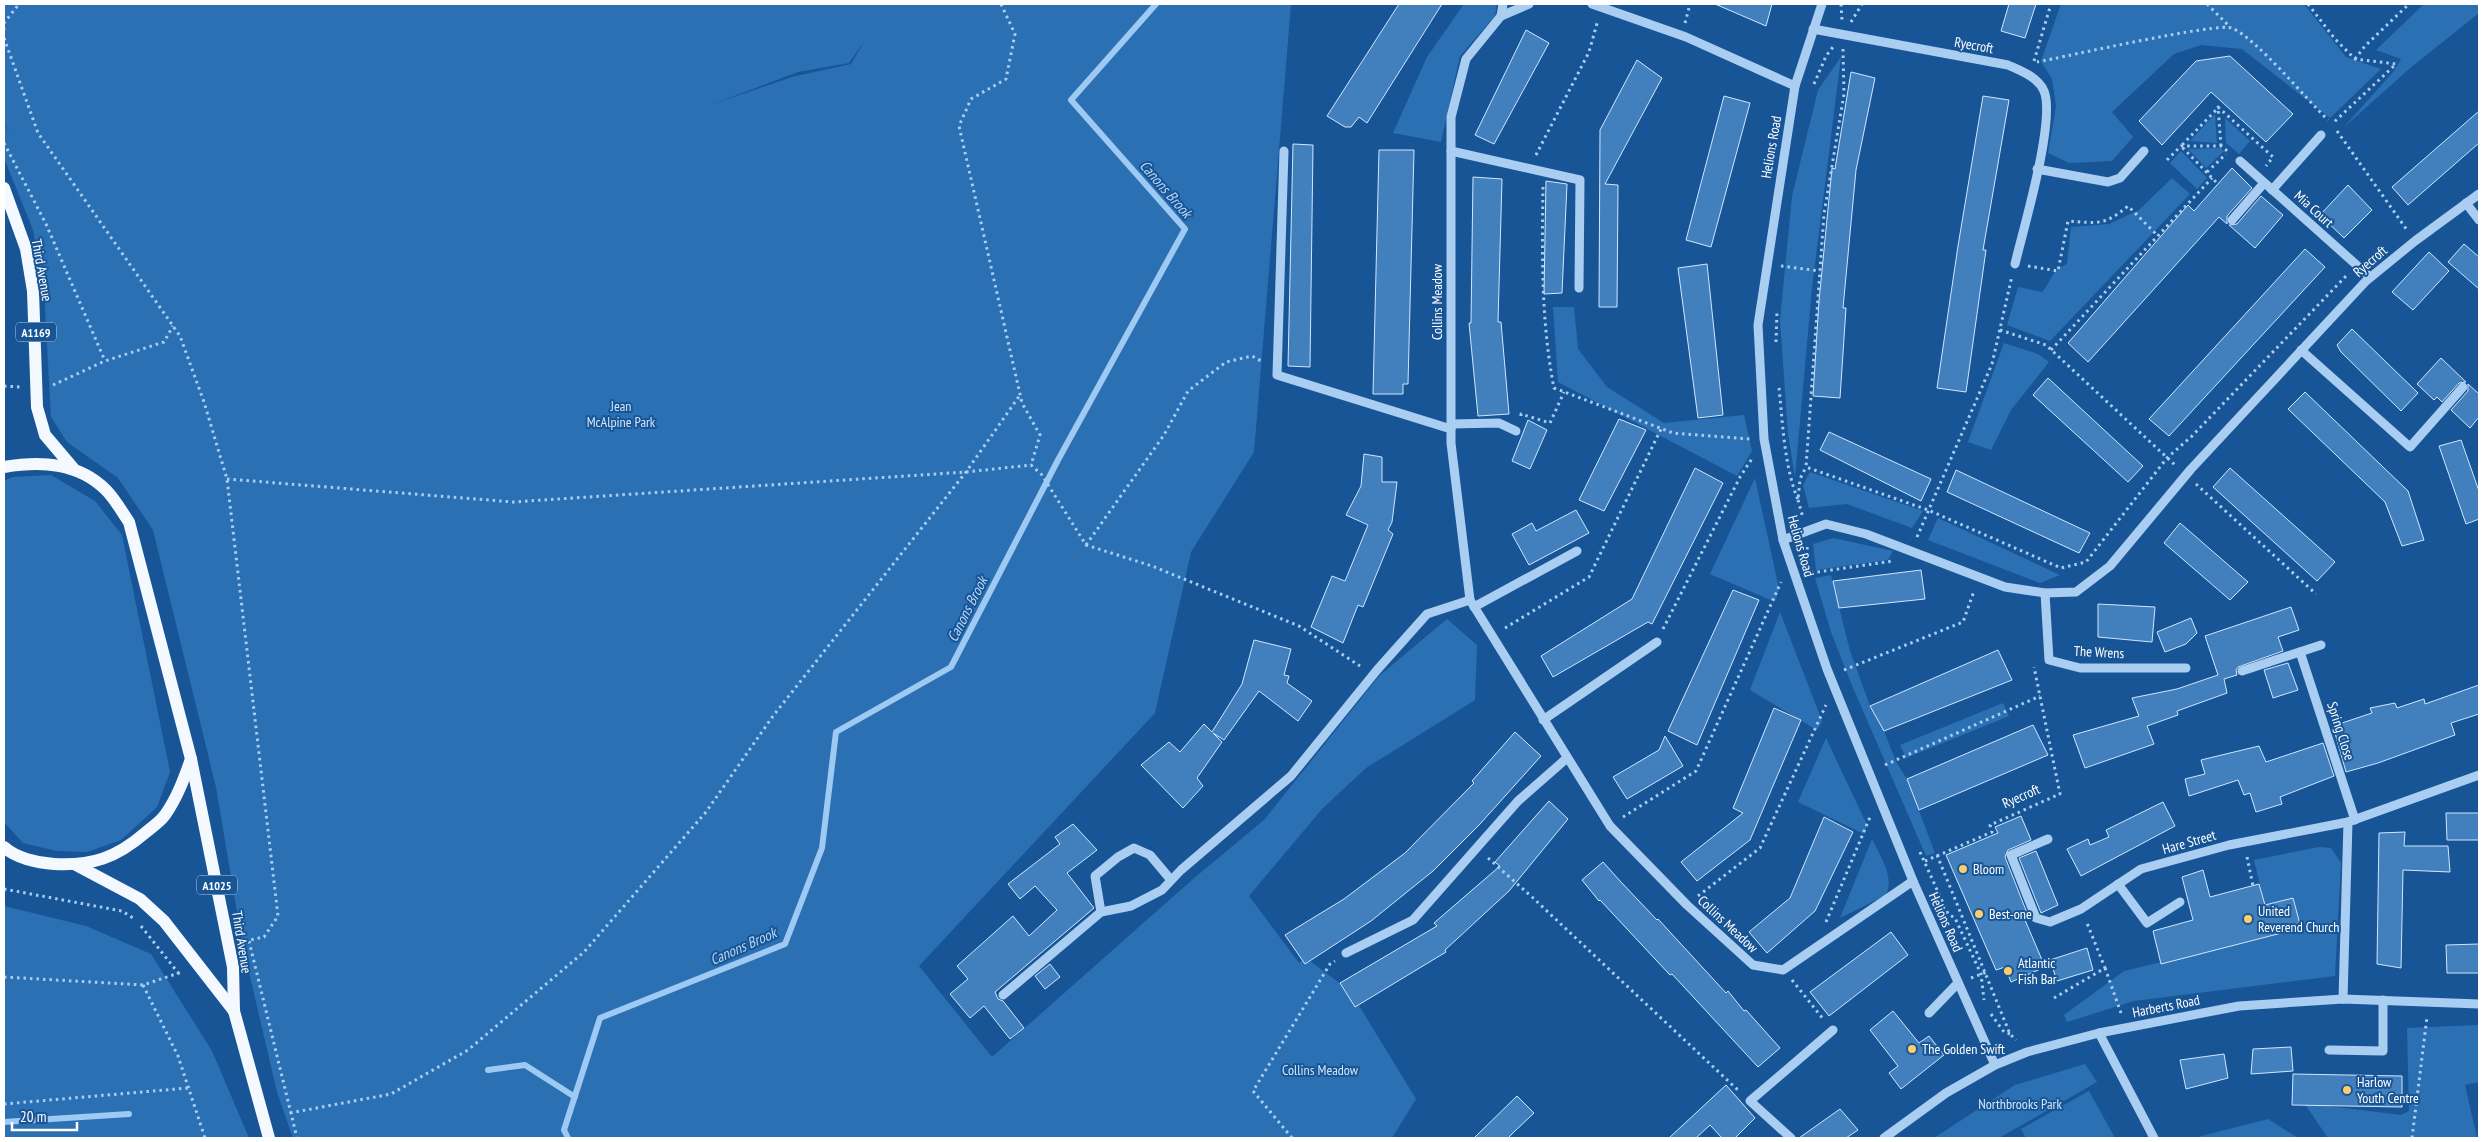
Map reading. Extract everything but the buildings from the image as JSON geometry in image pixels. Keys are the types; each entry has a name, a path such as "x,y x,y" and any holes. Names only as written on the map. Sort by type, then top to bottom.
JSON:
{"main road":[{"name":"Third Avenue","path":"4,188 26,248 33,291 37,407 45,435 73,468 106,490 129,522 191,760 233,966 234,1011 269,1138"},
{"path":"4,467 31,462 73,468"},
{"path":"6,851 45,863 76,865 109,858 130,846 164,817 180,789 191,760"},
{"name":"Third Avenue","path":"76,865 134,895 158,915 196,960 234,1011"}],"street":[{"path":"1501,16 1502,4"},
{"name":"Collins Meadow","path":"1528,4 1501,16 1466,59 1451,117 1452,427 1472,604 1610,826 1687,904 1753,965 1783,970"},
{"name":"Helions Road","path":"1822,4 1796,86 1758,326 1764,440 1782,540 1834,688 1913,881 1995,1065"},
{"path":"1593,8 1686,37 1796,86"},
{"name":"Ryecroft","path":"1813,29 2008,65 2030,75 2044,91 2047,121 2038,169 2015,264"},
{"path":"2272,190 2321,135"},
{"path":"1284,151 1277,375 1452,427 1499,423 1516,432"},
{"path":"1451,151 1580,180 1579,288"},
{"path":"2038,169 2108,182 2120,178 2144,151"},
{"name":"Mia Court","path":"2240,161 2370,277"},
{"path":"2232,220 2264,183"},
{"name":"Ryecroft","path":"1782,540 1826,524 1866,534 2005,587 2045,593 2076,592 2110,566 2186,475 2370,277 2479,194"},
{"path":"2466,203 2479,220"},
{"path":"2301,350 2410,447 2463,387"},
{"path":"1003,995 1101,912 1131,906 1162,890 1181,870 1291,776 1373,675 1427,614 1472,604 1577,551"},
{"name":"The Wrens","path":"2045,593 2049,660 2080,668 2186,668"},
{"path":"1543,720 1657,642"},
{"path":"2242,671 2321,645"},
{"name":"Spring Close","path":"2300,652 2352,821"},
{"path":"1346,954 1413,920 1518,801 1566,758"},
{"name":"Hare Street","path":"2048,839 2012,855 2036,918 2050,922 2081,909 2141,869 2243,842 2352,821 2479,774"},
{"path":"2343,999 2352,821"},
{"path":"1101,912 1095,876 1118,856 1134,848 1150,855 1172,880"},
{"path":"1783,970 1913,881"},
{"path":"2118,884 2148,923 2180,902"},
{"path":"1929,1013 1958,984"},
{"name":"Harberts Road","path":"1884,1138 1946,1093 1995,1065 2027,1052 2099,1033 2240,1006 2343,999 2479,1004"},
{"path":"2329,1050 2383,1051 2383,1000"},
{"path":"1791,1138 1750,1101 1833,1030"},
{"path":"2099,1033 2154,1138"}],"path":[{"path":"4,30 4,23 19,4"},
{"path":"1001,4 1015,34 1006,79 971,99 959,126 1020,395 1040,435 1031,465"},
{"path":"2030,75 2051,4"},
{"path":"2208,4 2230,27 2250,41 2332,124 2415,241"},
{"path":"2308,4 2335,39 2355,59 2396,64 2332,124"},
{"path":"2355,59 2365,46 2409,4"},
{"path":"1530,169 1589,52 1598,20 1593,8"},
{"path":"2034,62 2200,30 2230,27"},
{"path":"1812,89 1826,56 1843,36"},
{"path":"1778,384 1785,448 1792,485 1798,500 1800,479 1806,467 1824,214 1844,94 1843,36"},
{"path":"4,38 38,133 180,336 204,402 227,479 278,916 264,937 242,942"},
{"path":"2218,107 2221,146"},
{"path":"2167,160 2218,107"},
{"path":"2218,107 2273,158"},
{"path":"4,143 46,224 105,360"},
{"path":"2181,146 2221,146 2240,161"},
{"path":"2181,146 2216,182"},
{"path":"2206,172 2228,151"},
{"path":"1543,172 1542,250 1548,356 1554,388 1673,433 1764,440 1740,477 1657,642"},
{"path":"2051,350 2212,178"},
{"path":"1922,524 1992,364 2015,264 2058,271 2068,221 2096,223 2112,219 2128,206 2158,236"},
{"path":"1779,275 1780,257"},
{"path":"1806,467 1928,510 2061,568 2086,562 2167,458 2192,436 2356,265"},
{"path":"1780,266 1820,271"},
{"path":"1776,347 1778,302"},
{"path":"50,387 105,360 164,342 173,326"},
{"path":"2000,330 2046,345 2167,458"},
{"path":"1086,545 1164,435 1188,391 1226,362 1243,357 1252,356 1277,368"},
{"path":"1516,432 1521,414 1550,423 1564,392"},
{"path":"290,1113 391,1094 468,1050 584,952 706,812 772,716 966,472 1020,395"},
{"path":"227,479 513,502 966,472 1031,465 1042,475 1086,545 1152,566 1299,626 1373,675"},
{"path":"2186,475 2316,594"},
{"path":"1806,531 1808,573 1811,582"},
{"path":"1808,573 1903,560 1910,551"},
{"path":"1610,826 1696,771 1791,564"},
{"path":"1842,671 1963,622 1980,576"},
{"name":"Ryecroft","path":"1937,856 1992,832 1990,825 2060,794 2032,660"},
{"path":"1839,662 1846,680"},
{"path":"1687,904 1760,848 1834,688"},
{"path":"1885,765 2040,696"},
{"path":"1881,756 1888,773"},
{"path":"1817,945 1878,799"},
{"path":"2243,842 2253,886"},
{"path":"1478,848 1750,1101"},
{"path":"1918,850 1925,861 1948,914 1955,918 1981,974 1985,1006"},
{"path":"1925,861 1937,856 2010,1034 2027,1052"},
{"path":"4,889 122,911 138,921 179,974 143,986 4,977"},
{"path":"2081,909 2116,998"},
{"path":"249,941 297,1138"},
{"path":"1292,1138 1253,1092 1330,964 1346,954"},
{"path":"2054,998 2105,968"},
{"path":"1783,970 1833,1030"},
{"path":"143,986 178,1056 205,1138"},
{"path":"2412,1138 2429,1002"},
{"path":"1990,1013 2004,1032 2010,1034"},
{"path":"4,1104 188,1088"}],"green space":[{"name":"Jean McAlpine Park","path":"4,4 1291,4 1254,452 1191,552 1155,713 919,966 992,1057 1193,879 1264,820 1379,676 1447,619 1477,645 1475,700 1366,768 1322,809 1249,896 1299,963 1306,958 1350,991 1416,1099 1392,1138 293,1138 277,1092 242,942 216,787 153,530 118,478 67,442 51,417 44,289 33,230 4,158 4,123 10,134 4,121","holes":["865,40 851,64 792,77 710,105 798,72 849,63"]},
{"path":"1464,4 1497,4 1495,16 1460,56 1441,142 1393,133 1427,57"},
{"path":"2061,4 2304,4 2346,57 2381,69 2330,118 2242,49 2201,45 2174,54 2112,112 2133,137 2112,161 2069,163 2048,153 2056,106 2052,79 2041,61"},
{"path":"2424,4 2479,4 2479,13 2409,69 2343,128 2394,71 2401,59 2376,50"},
{"path":"1841,57 1812,288 1795,477 1788,434 1780,320 1792,196 1818,90"},
{"path":"2215,114 2217,143 2190,141"},
{"path":"2225,118 2250,141 2239,154 2226,143"},
{"path":"2220,148 2224,151 2206,168 2188,149"},
{"path":"2181,151 2207,178 2197,189 2170,163"},
{"path":"2172,178 2190,194 2050,341 2007,325 2018,287 2042,292 2054,273 2067,264 2071,227 2109,224 2139,210"},
{"path":"1553,307 1574,307 1578,349 1607,387 1664,423 1744,415 1752,451 1737,476 1558,382"},
{"path":"2004,343 2038,354 2049,362 2011,410 1991,450 1968,442"},
{"path":"1810,472 1923,511 1912,528 1847,504 1809,508 1803,485"},
{"path":"51,475 95,501 122,535 170,772 157,807 121,840 87,852 57,851 23,843 4,822 4,481 12,477"},
{"path":"1755,478 1779,589 1775,602 1710,574"},
{"path":"1938,518 2060,575 2040,583 1928,540"},
{"path":"1833,538 1893,551 1888,560 1816,570 1813,544"},
{"path":"1831,575 1850,651 1870,706 1884,731 1896,762 1907,779 1935,853 1926,856 1851,683 1831,632 1815,578"},
{"path":"1780,612 1822,721 1817,730 1750,690"},
{"path":"2003,703 2009,716 1906,758 1900,745"},
{"path":"1826,738 1867,825 1864,834 1798,802"},
{"path":"1872,839 1888,874 1889,881 1886,895 1840,918"},
{"path":"2319,847 2331,848 2341,863 2335,976 2134,1001 2067,1022 2064,1015 2124,971 2301,928 2293,898 2265,905 2254,860"},
{"path":"4,906 86,926 151,954 212,1051 249,1138 4,1138"},
{"path":"2479,1025 2479,1082 2465,1085 2477,1138 2328,1138 2304,1103 2401,1115 2409,1111 2407,1028"},
{"name":"Northbrooks Park","path":"2085,1064 2097,1082 1999,1138 1934,1138 2015,1085"},
{"path":"2089,1091 2115,1138 2026,1138 2021,1129"},
{"path":"2268,1119 2298,1138 2194,1138"}],"waterway":[{"name":"Canons Brook","path":"568,1138 564,1130 600,1018 785,944 822,848 836,732 951,667 1058,460 1185,229 1071,100 1156,4"},
{"path":"488,1070 525,1065 575,1097"},
{"path":"4,1122 129,1114"}],"place":[{"name":"Bloom","path":"1963,869"},
{"name":"Best-one","path":"1979,914"},
{"name":"United Reverend Church","path":"2248,919"},
{"name":"Atlantic Fish Bar","path":"2008,971"},
{"name":"The Golden Swift","path":"1912,1049"},
{"name":"Harlow Youth Centre","path":"2347,1090"}]}
